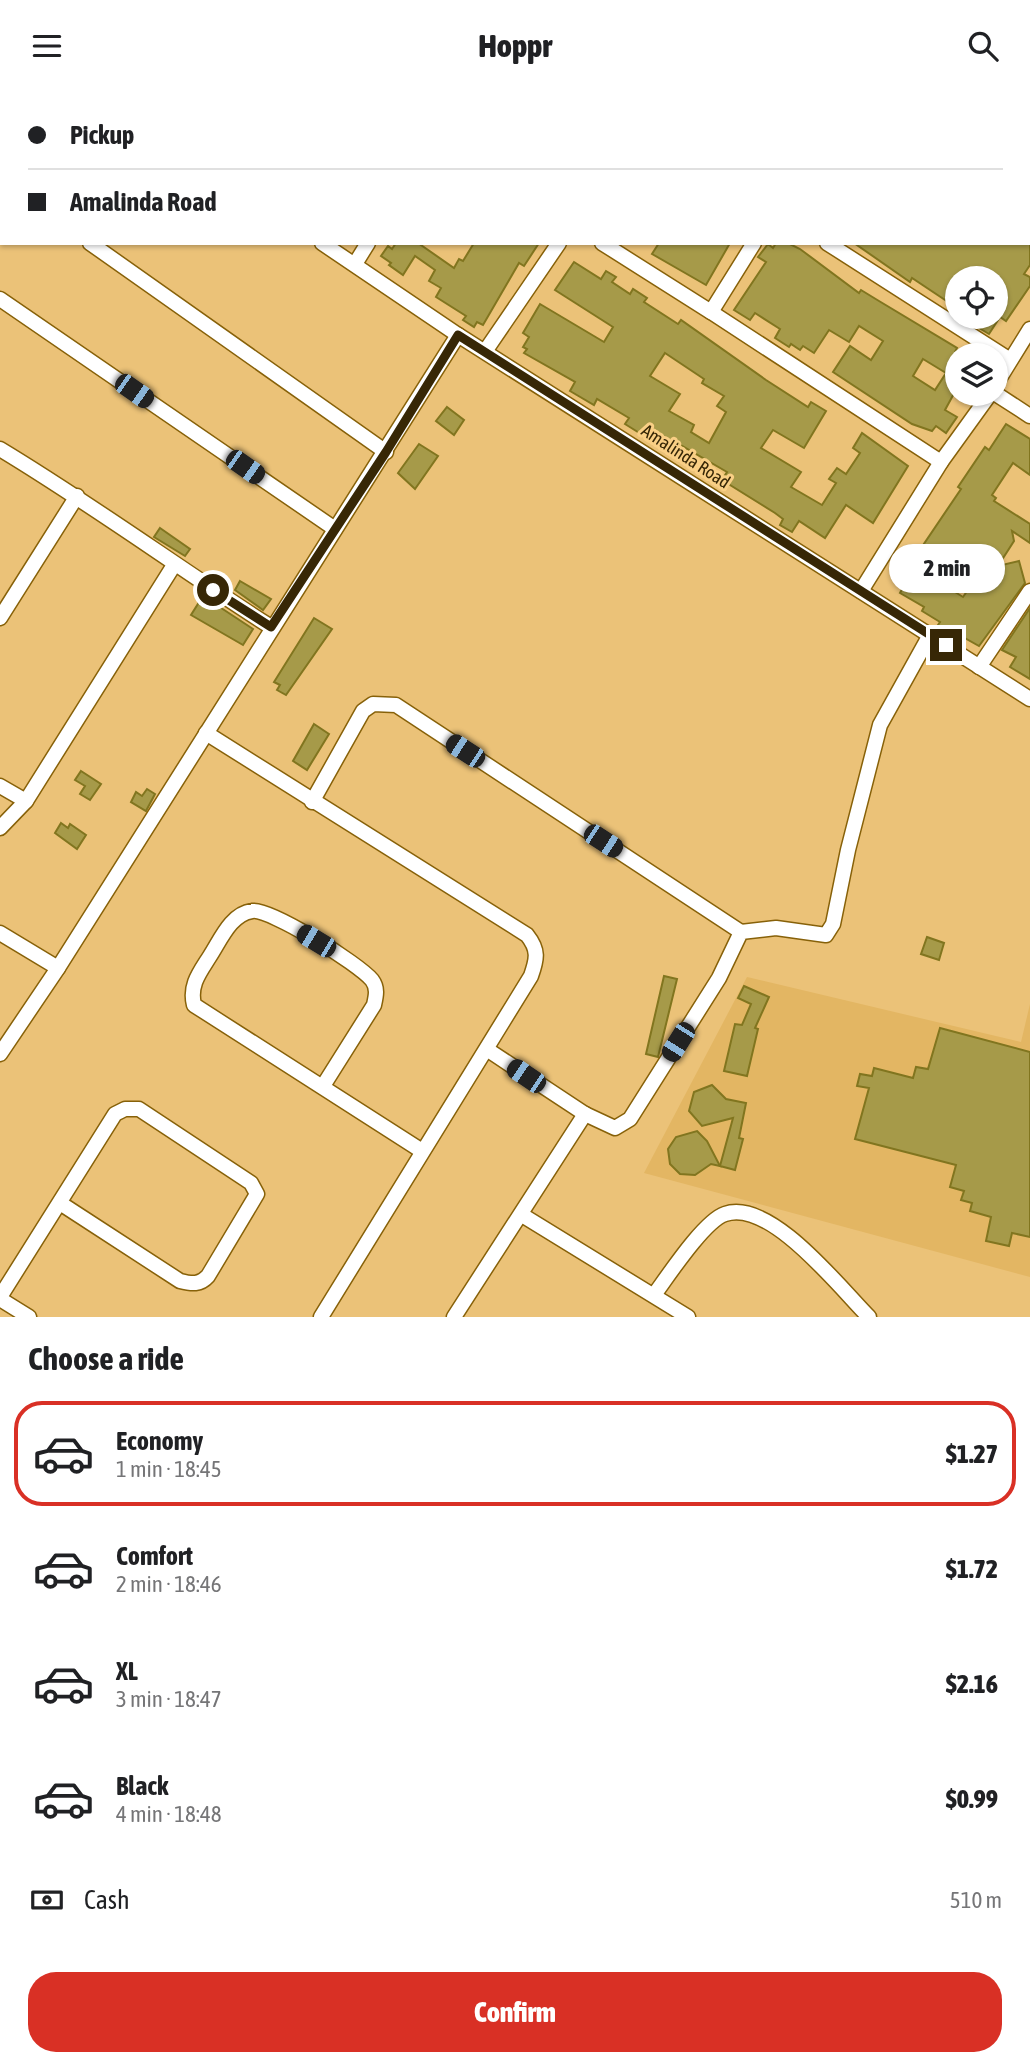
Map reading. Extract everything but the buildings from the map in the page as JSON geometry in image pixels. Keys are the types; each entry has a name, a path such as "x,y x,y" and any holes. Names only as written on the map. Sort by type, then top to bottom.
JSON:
{"street":[{"path":"93,245 386,452"},
{"name":"Amalinda Road","path":"324,245 458,335 1030,699"},
{"path":"355,264 367,245"},
{"path":"485,350 558,245"},
{"path":"605,245 941,462"},
{"path":"711,312 753,245"},
{"path":"830,245 1010,360"},
{"path":"0,299 335,529"},
{"path":"1008,363 1030,329"},
{"path":"0,1054 58,968 458,335"},
{"path":"1008,402 1030,416"},
{"path":"861,591 941,462 981,406"},
{"path":"0,449 77,496 174,565 271,627"},
{"path":"0,618 77,496"},
{"path":"0,828 26,801 174,565"},
{"path":"979,667 1030,591"},
{"path":"312,802 363,711 373,704 396,705 741,932 776,928 826,935 833,924 848,849 880,725 930,635"},
{"path":"206,733 527,935 536,946 537,958 531,976 488,1050 422,1151 321,1317"},
{"path":"0,786 26,801"},
{"path":"323,1086 374,1005 377,993 374,982 360,968 271,915 251,911 234,918 198,974 193,986 194,1005 422,1151"},
{"path":"488,1050 584,1114 615,1128 630,1119 719,978 741,932"},
{"path":"0,933 58,968"},
{"path":"29,1317 0,1298 115,1114 134,1108 251,1182 257,1194 208,1276 202,1282 191,1284 180,1281 60,1203"},
{"path":"459,1315 584,1114"},
{"path":"654,1295 709,1225 724,1214 741,1213 758,1216 785,1232 869,1317"},
{"path":"522,1215 688,1317"}],"shaded area":[{"path":"747,977 1021,1042 1030,1004 1030,1277 644,1173"}],"route":[{"path":"213,590 271,627 386,452 458,335 946,645"}]}
